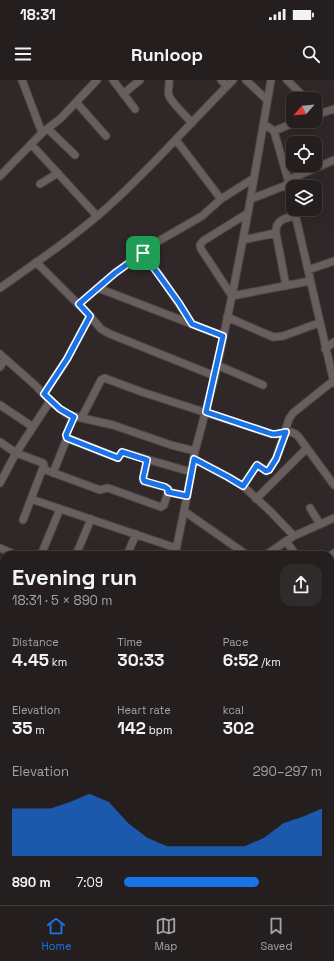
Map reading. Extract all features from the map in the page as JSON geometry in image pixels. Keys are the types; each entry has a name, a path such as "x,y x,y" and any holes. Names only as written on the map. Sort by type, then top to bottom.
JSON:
{"street":[{"path":"22,80 45,131 75,155"},
{"path":"0,176 31,144 61,118 97,80"},
{"path":"113,80 135,109"},
{"path":"123,94 140,80"},
{"path":"169,80 170,85 168,91 170,97 192,123"},
{"path":"221,80 227,86"},
{"path":"0,288 97,216 112,203 176,140 233,80"},
{"path":"246,80 267,100"},
{"path":"31,499 136,534 176,551 195,451 215,376 232,296 251,199 271,80"},
{"path":"287,80 299,92"},
{"path":"76,102 106,136"},
{"path":"322,114 334,109"},
{"path":"264,124 274,131 288,180"},
{"path":"274,131 286,126"},
{"path":"176,140 221,199"},
{"path":"31,144 97,216"},
{"path":"293,180 334,160"},
{"path":"40,184 58,173"},
{"path":"79,304 115,273 157,242 202,216 221,199 254,178"},
{"path":"251,199 286,183"},
{"path":"232,296 201,249 200,245 203,241 248,213"},
{"path":"286,286 276,226 280,221 288,216"},
{"path":"243,486 257,465 266,471 269,470 276,459 289,419 293,413 334,382 325,349 295,216"},
{"path":"243,240 276,233"},
{"path":"143,253 179,303 192,324"},
{"path":"308,270 334,261"},
{"path":"36,262 79,304 101,329 215,376"},
{"path":"232,296 310,281"},
{"path":"98,288 223,336"},
{"path":"44,394 67,359 90,316"},
{"path":"227,317 273,337 283,336 320,323"},
{"path":"325,349 334,342"},
{"path":"0,367 3,356 50,401 74,417 82,417 113,425 171,445 195,451"},
{"path":"217,365 263,385"},
{"path":"82,417 102,380 105,378 146,394 272,434 294,432 334,485"},
{"path":"0,483 16,453 50,401"},
{"path":"0,405 32,427"},
{"path":"53,473 74,417"},
{"path":"67,438 118,458 122,452 191,472"},
{"path":"0,442 16,453 44,465 23,520"},
{"path":"256,498 307,448"},
{"path":"194,459 243,486 285,525 294,536"},
{"path":"147,460 143,480 167,488 168,492 187,496"},
{"path":"43,469 100,490 107,488 111,489 161,507 164,505 168,492"},
{"path":"310,508 320,524"},
{"path":"43,551 60,509"},
{"path":"184,511 241,551"},
{"path":"272,551 294,536 334,518"},
{"path":"78,551 91,519"},
{"path":"129,551 136,534"},
{"path":"286,541 293,551"}],"route":[{"path":"143,253 179,303 192,324 223,336 206,412 272,434 286,432 275,463 267,471 257,465 243,486 194,459 187,496 168,492 168,489 165,487 144,481 143,478 147,460 122,452 118,458 67,438 66,435 74,417 60,409 44,394 67,359 90,316 79,304 115,273 143,253"}]}
